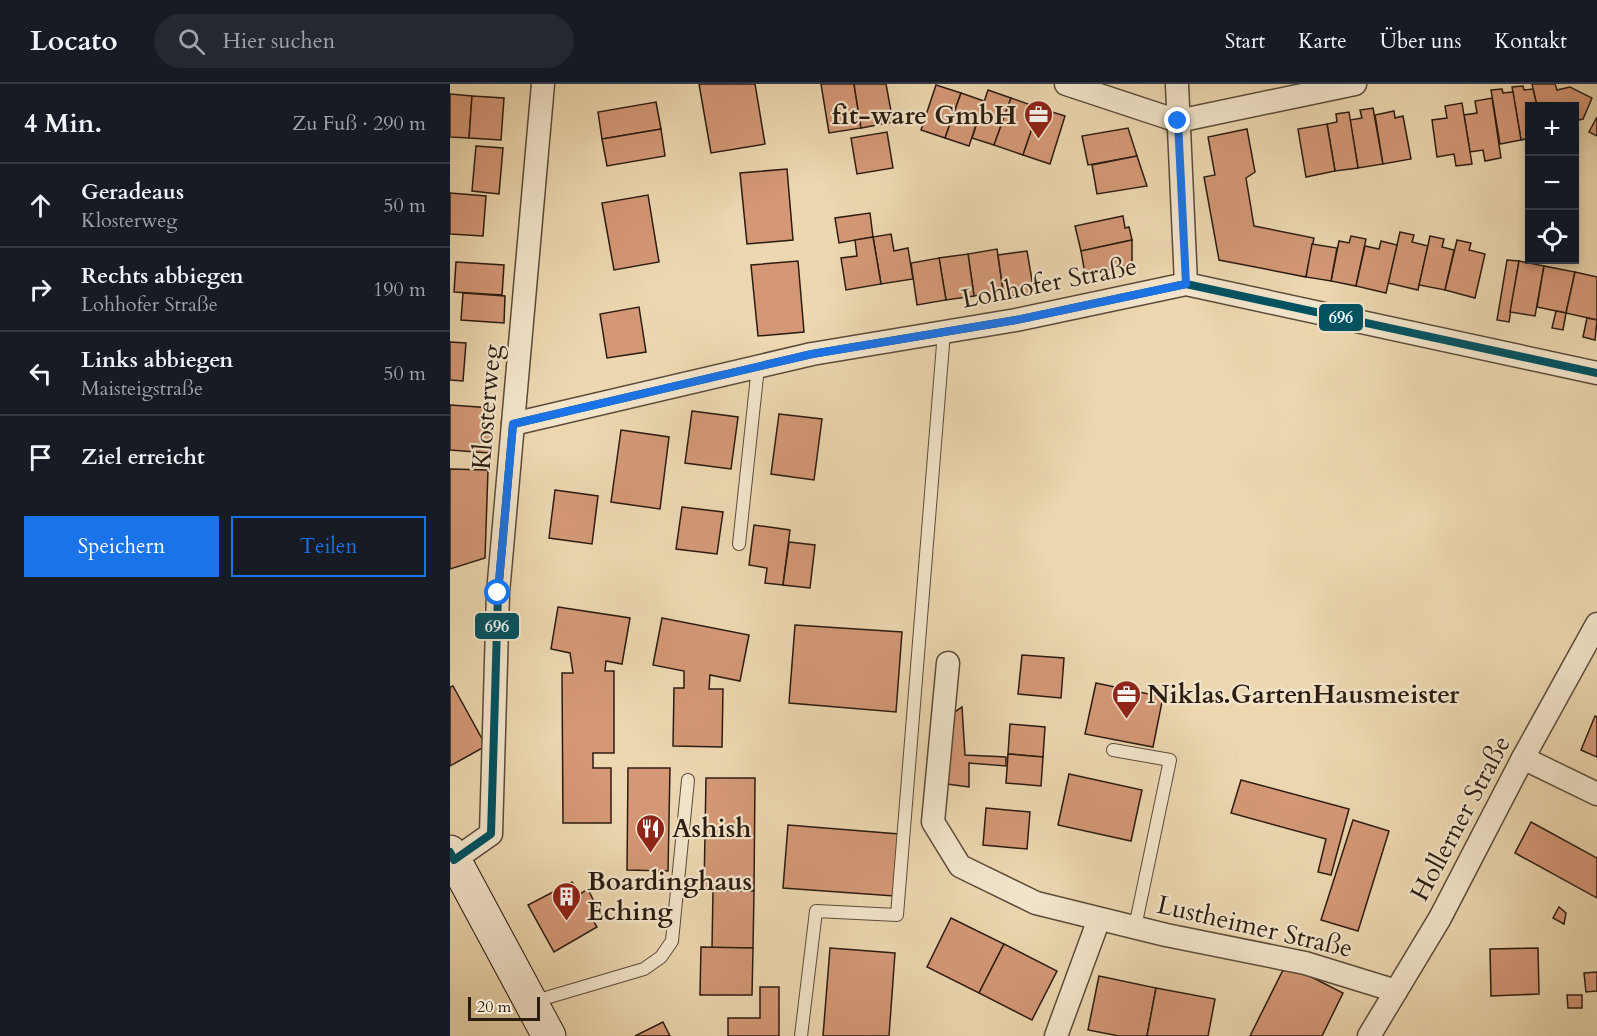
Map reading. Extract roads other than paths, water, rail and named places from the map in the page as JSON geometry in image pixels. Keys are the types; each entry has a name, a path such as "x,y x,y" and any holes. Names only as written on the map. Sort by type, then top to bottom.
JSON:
{"main road":[{"path":"452,856 549,1036"}],"street":[{"name":"Klosterweg","path":"452,856 491,834 498,593 543,84"},
{"path":"1066,84 1178,121 1355,84"},
{"path":"1177,84 1186,284"},
{"name":"Lohhofer Straße","path":"513,424 812,354 944,332 1186,284 1597,373"},
{"name":"Hollerner Straße","path":"1369,1036 1440,918 1523,758 1597,624"},
{"name":"Lustheimer Straße","path":"948,663 933,822 960,866 1036,903 1099,919 1305,963 1396,991"},
{"path":"1523,758 1597,794"},
{"path":"1056,1036 1099,919"}],"lane":[{"path":"801,1036 816,911 897,915 944,332"},
{"path":"739,544 758,367"},
{"path":"1113,750 1170,760 1135,927"},
{"path":"531,1003 644,969 661,957 672,941 688,780"}],"place":[{"name":"fit-ware GmbH","path":"1038,140"},
{"name":"Niklas.GartenHausmeister","path":"1126,720"},
{"name":"Ashish","path":"651,854"},
{"name":"Boardinghaus Eching","path":"566,922"}]}
